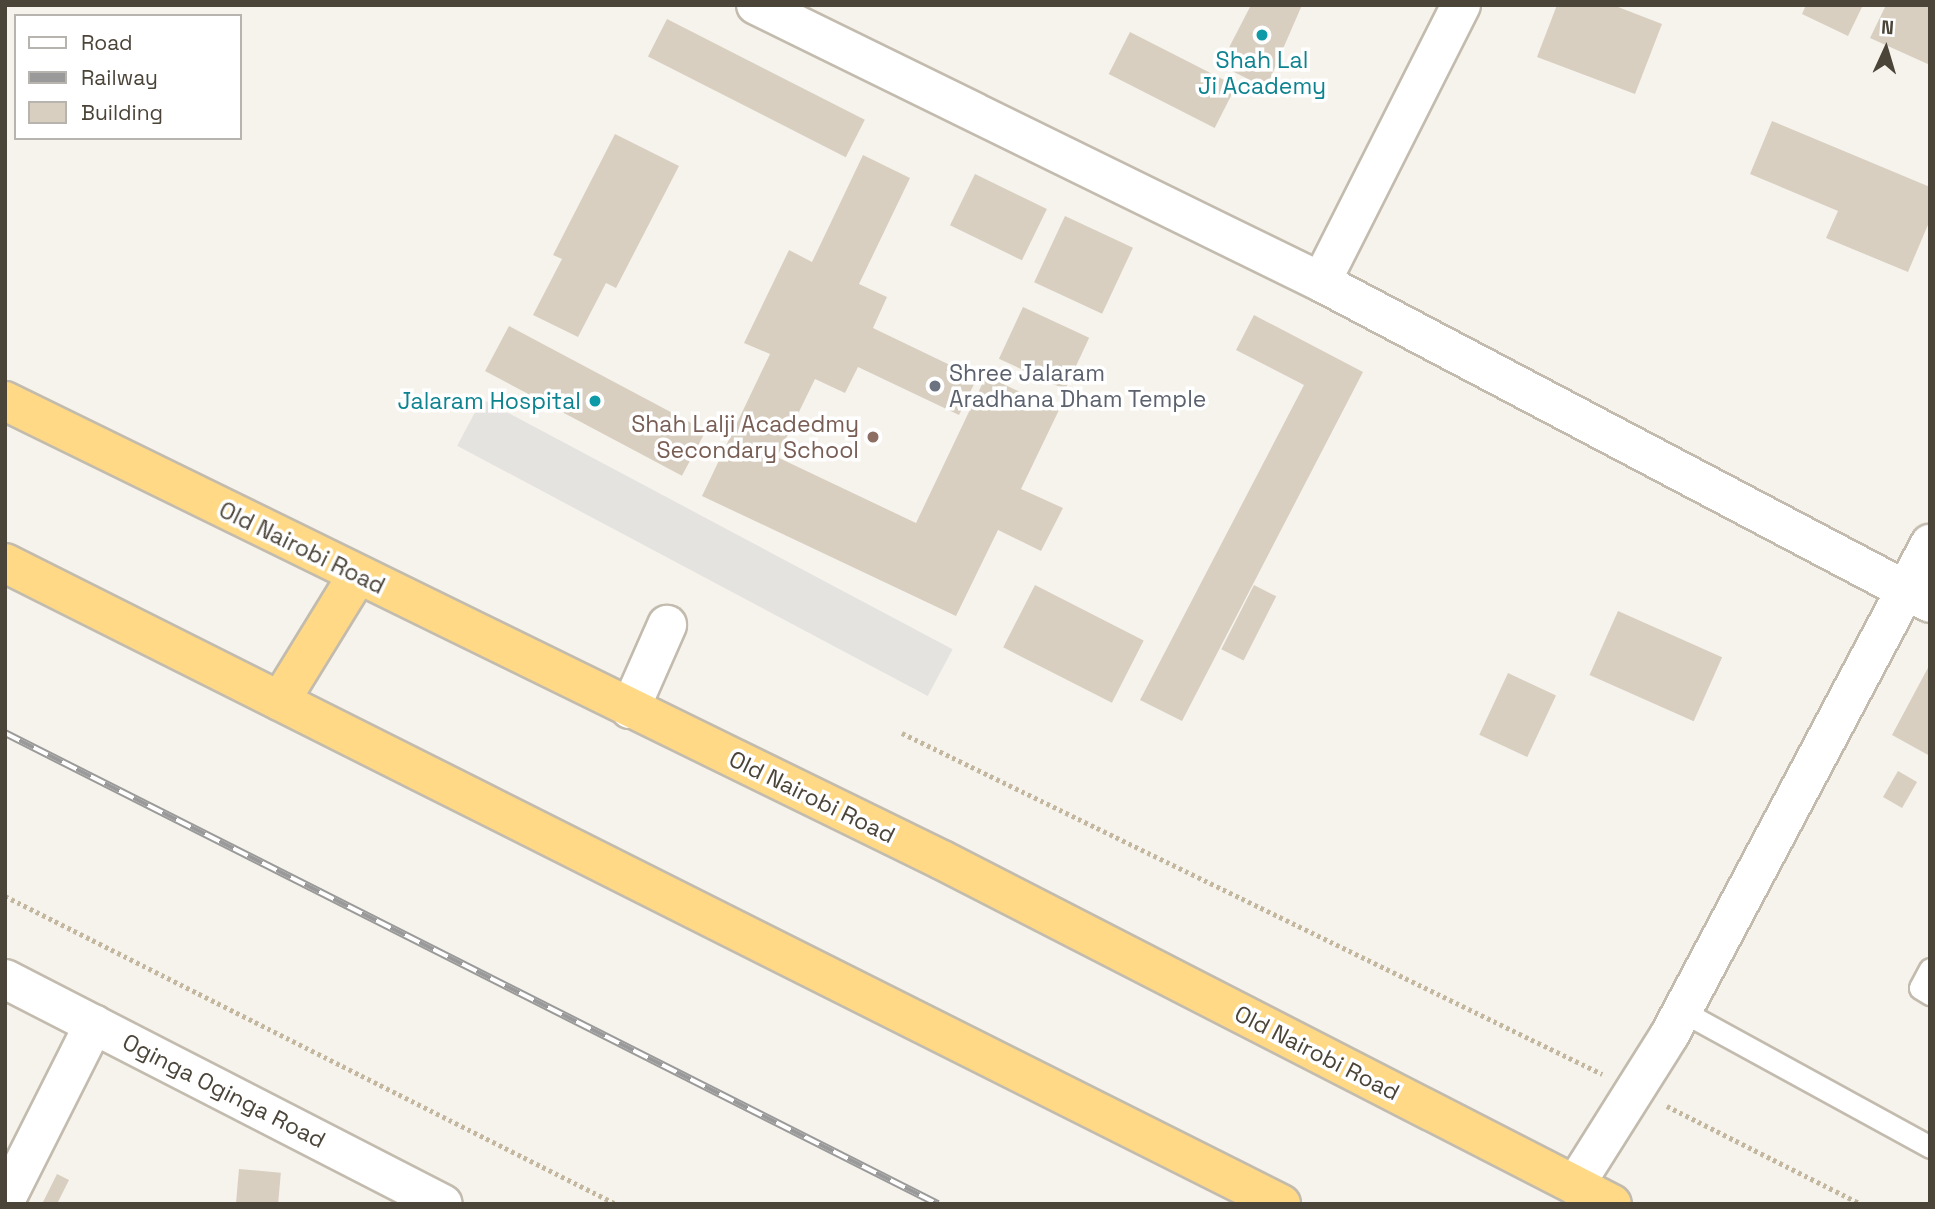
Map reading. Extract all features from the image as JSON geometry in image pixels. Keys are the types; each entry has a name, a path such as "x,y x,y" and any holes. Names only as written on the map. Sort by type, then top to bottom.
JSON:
{"highway":[{"name":"Old Nairobi Road","path":"5,401 357,576 942,860 1612,1204"},
{"path":"5,563 1281,1204"},
{"path":"280,701 357,576"}],"street":[{"path":"756,5 1321,282 1918,597"},
{"path":"1321,282 1461,5"},
{"path":"1575,1185 1636,1090 1918,597 1930,544"},
{"path":"630,709 667,625"},
{"name":"Oginga Oginga Road","path":"5,979 443,1204"},
{"path":"5,1201 94,1024"}],"lane":[{"path":"1930,969 1920,988 1930,994"},
{"path":"1680,1010 1930,1147"}],"path":[{"path":"902,733 1636,1090 1860,1204"},
{"path":"5,896 616,1204"}],"shaded area":[{"path":"482,399 953,649 928,696 457,446"}],"building":[{"name":"Shah Lal Ji Academy","path":"1251,5 1302,5 1266,88 1220,65"},
{"path":"1557,5 1613,5 1662,24 1635,94 1537,57"},
{"path":"1806,5 1863,5 1848,36 1802,14"},
{"path":"1886,5 1930,5 1930,65 1870,38"},
{"path":"667,19 865,120 846,157 648,56"},
{"path":"1130,32 1236,86 1215,128 1109,74"},
{"path":"1772,121 1930,187 1930,220 1908,272 1826,238 1838,211 1750,174"},
{"path":"615,134 679,166 616,288 606,283 578,337 533,315 562,259 553,255"},
{"name":"Shree Jalaram Aradhana Dham Temple","path":"863,155 910,178 859,284 887,297 873,328 977,378 959,415 858,367 845,393 815,379 777,457 916,523 986,376 1059,410 1021,489 1063,508 1041,551 998,530 956,616 702,496 770,354 744,343 789,250 812,262"},
{"path":"975,174 1047,209 1022,260 950,225"},
{"path":"1065,216 1133,248 1102,314 1034,282"},
{"path":"1023,307 1089,338 1065,390 999,359"},
{"name":"Shree Jalaram Aradhana Dham Temple","path":"1254,315 1363,372 1182,721 1140,700 1304,385 1236,350"},
{"name":"Jalaram Hospital","path":"509,326 706,431 682,476 485,371"},
{"path":"1035,585 1144,640 1112,703 1003,647"},
{"path":"1254,585 1276,596 1244,661 1221,649"},
{"path":"1618,611 1722,657 1694,721 1590,675"},
{"path":"1930,664 1930,756 1892,735"},
{"path":"1508,673 1556,695 1527,757 1479,735"},
{"path":"1898,771 1917,782 1902,808 1883,797"},
{"path":"239,1169 281,1173 278,1204 236,1204"},
{"path":"57,1174 69,1180 57,1204 42,1204"}],"railway":[{"path":"5,733 938,1204"}],"place":[{"name":"Shah Lal Ji Academy","path":"1262,35"},
{"name":"Shree Jalaram Aradhana Dham Temple","path":"935,386"},
{"name":"Jalaram Hospital","path":"595,401"},
{"name":"Shah Lalji Acadedmy Secondary School","path":"873,437"}]}
